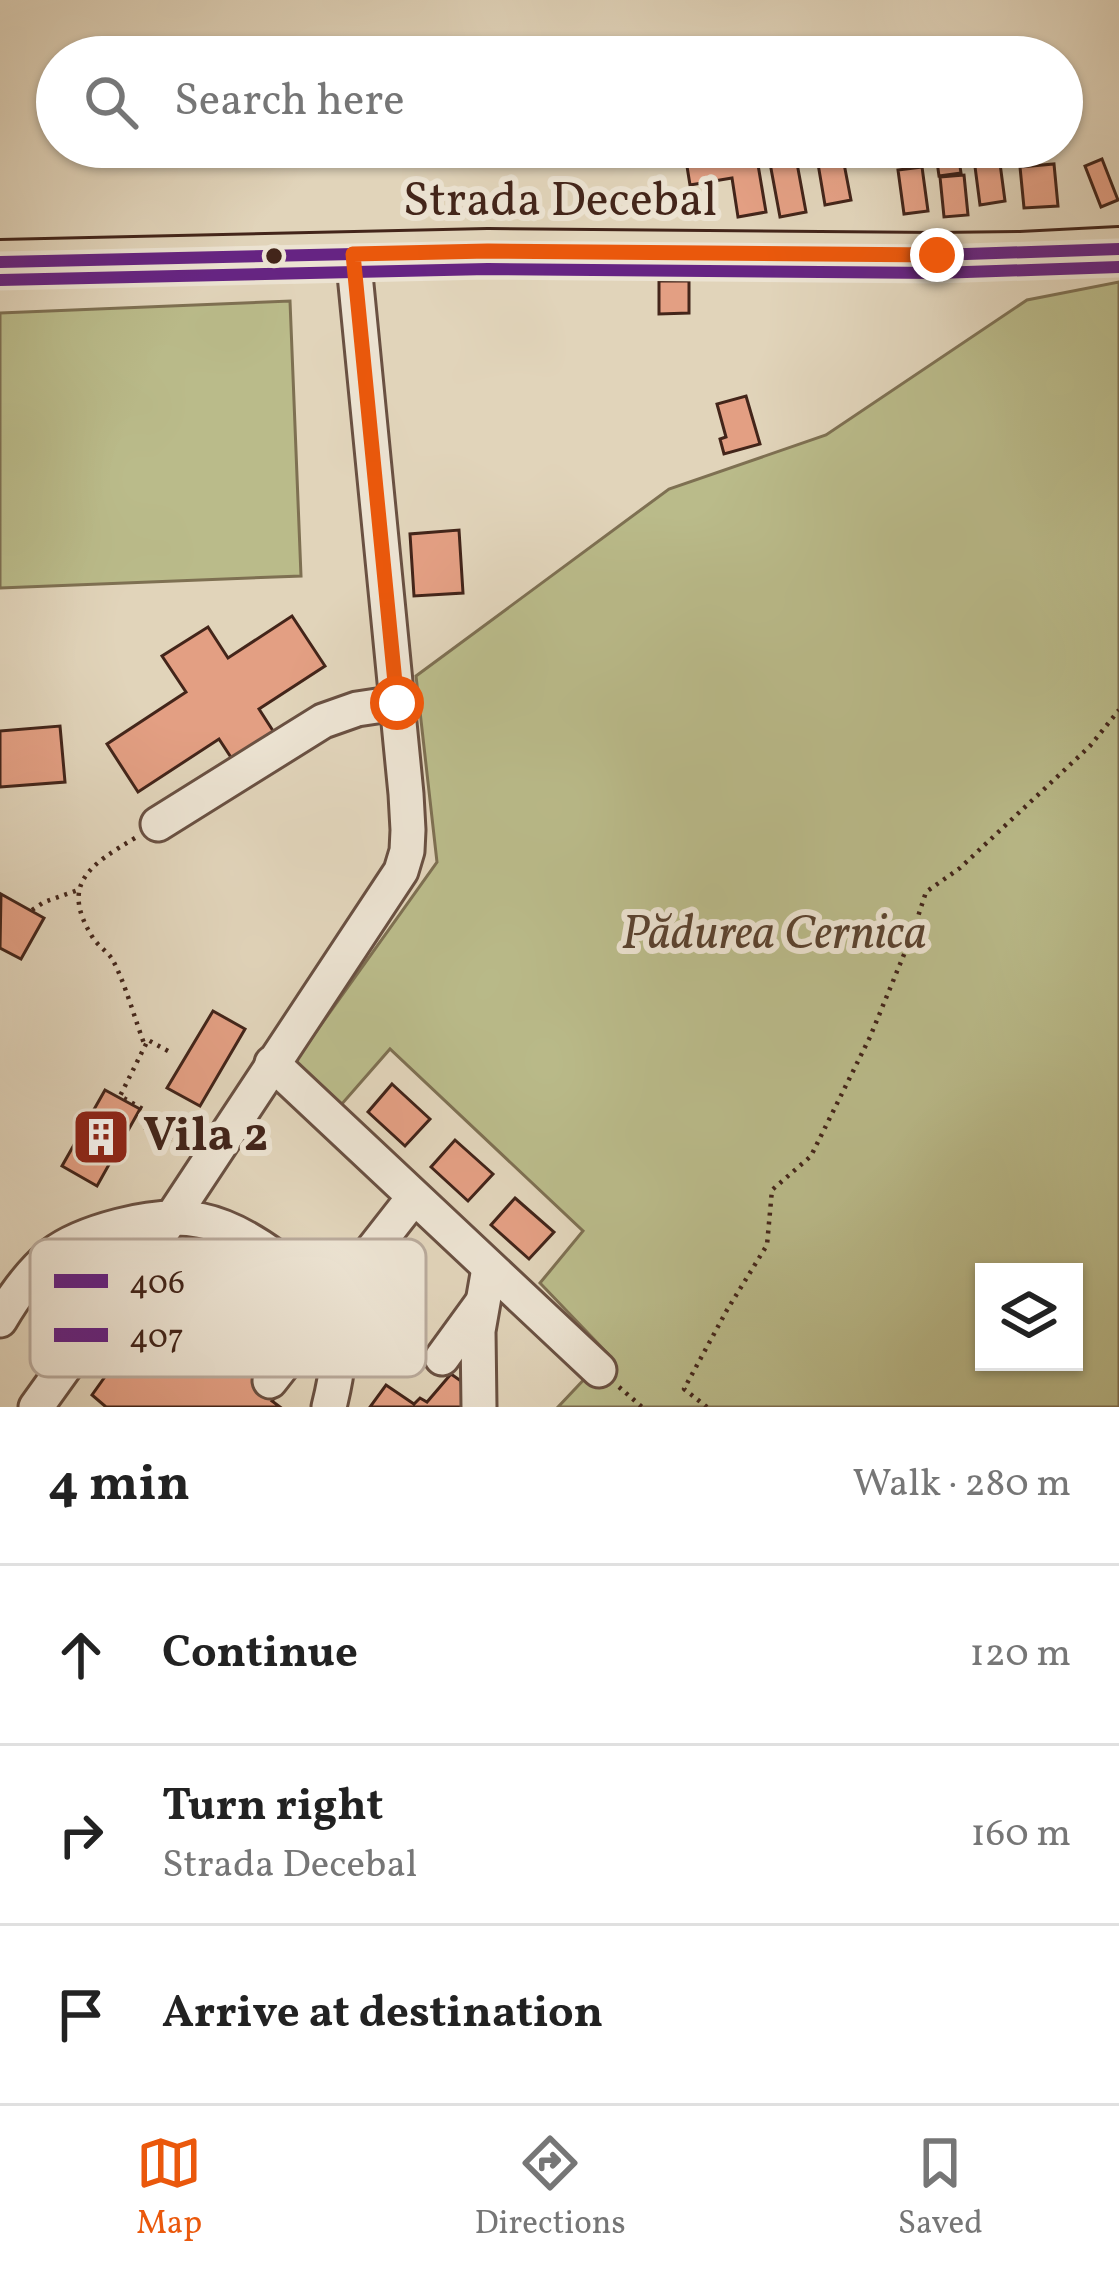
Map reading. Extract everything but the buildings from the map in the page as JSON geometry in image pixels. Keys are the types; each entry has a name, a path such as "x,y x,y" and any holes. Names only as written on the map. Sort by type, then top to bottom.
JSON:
{"main road":[{"name":"Strada Decebal","path":"0,262 488,251 958,255 1119,249"}],"lane":[{"path":"157,1239 401,871 407,851 353,254"},
{"path":"158,824 323,721 357,709 397,703"},
{"path":"272,1064 599,1370"},
{"path":"381,1239 414,1197"},
{"path":"81,1239 173,1216 214,1222 251,1239"},
{"path":"478,1407 478,1331 489,1268"},
{"path":"0,1320 30,1278"},
{"path":"442,1358 483,1302"},
{"path":"36,1407 58,1377"},
{"path":"270,1381 273,1377"},
{"path":"329,1407 336,1377"}],"path":[{"path":"706,1407 684,1389 767,1245 772,1190 811,1156 870,1037 926,892 960,868 1090,746 1119,710"},
{"path":"145,1046 112,960 95,941 76,902 78,890 108,854 158,824"},
{"path":"32,910 78,890"},
{"path":"168,1051 148,1040 120,1096 146,1111 141,1126 210,1159"}],"green space":[{"name":"Pădurea Cernica","path":"1119,282 1119,1407 558,1407 608,1354 540,1283 583,1231 390,1049 341,1105 293,1064 437,862 416,676 669,489 826,435 1027,300"},
{"path":"290,301 301,576 0,588 0,313"}],"transit line":[{"name":"406","path":"0,262 488,251 937,255 1119,249"},
{"name":"407","path":"0,280 488,269 937,273 1119,267"}],"place":[{"name":"Vila 2","path":"101,1137"}],"route":[{"path":"397,703 353,254 937,255"}]}
